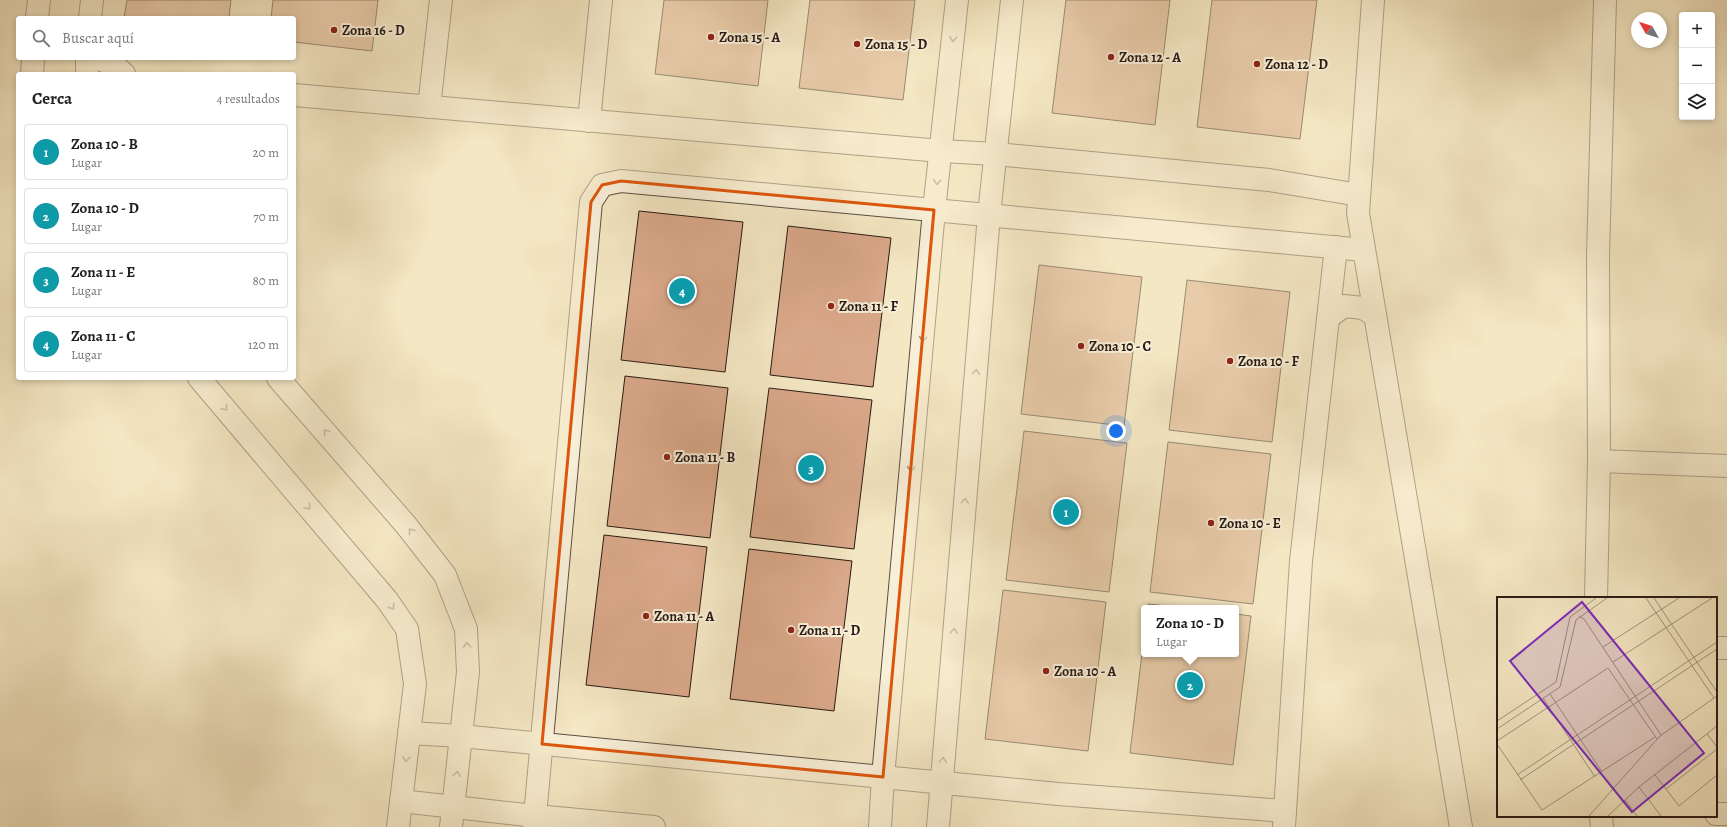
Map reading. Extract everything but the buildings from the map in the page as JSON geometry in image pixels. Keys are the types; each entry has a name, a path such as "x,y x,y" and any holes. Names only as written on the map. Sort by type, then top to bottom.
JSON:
{"street":[{"path":"37,16 39,0"},
{"path":"90,16 92,0"},
{"path":"429,107 441,0"},
{"path":"589,121 601,0"},
{"path":"880,827 883,777 934,210 957,0"},
{"path":"938,827 989,215 1012,0"},
{"path":"1374,0 1358,213 1461,827"},
{"path":"1596,597 1599,461 1598,256 1605,0"},
{"path":"32,72 33,60"},
{"path":"87,72 88,60"},
{"path":"102,60 114,65 122,72"},
{"path":"296,95 941,151 996,154 1269,180 1359,195"},
{"path":"534,822 591,202 602,185 621,181 1364,250"},
{"path":"409,733 461,736 1058,794 1285,819 1301,561 1336,247"},
{"path":"1329,317 1344,306 1364,308 1374,315"},
{"path":"201,380 387,600 406,629 415,684 398,827"},
{"path":"280,380 406,525 445,575 466,629 468,672 452,817"},
{"path":"1599,461 1727,466"},
{"path":"401,801 452,817 654,827"},
{"path":"1601,817 1602,827"}],"highlighted area":[{"path":"621,181 934,210 883,777 542,744 591,202 602,185"}],"place":[{"name":"Zona 16 - D","path":"334,30"},
{"name":"Zona 15 - A","path":"711,37"},
{"name":"Zona 15 - D","path":"857,44"},
{"name":"Zona 12 - A","path":"1111,57"},
{"name":"Zona 12 - D","path":"1257,64"},
{"name":"Zona 11 - C","path":"682,291"},
{"name":"Zona 11 - F","path":"831,306"},
{"name":"Zona 10 - C","path":"1081,346"},
{"name":"Zona 10 - F","path":"1230,361"},
{"name":"Zona 11 - B","path":"667,457"},
{"name":"Zona 11 - E","path":"811,468"},
{"name":"Zona 10 - B","path":"1066,512"},
{"name":"Zona 10 - E","path":"1211,523"},
{"name":"Zona 11 - A","path":"646,616"},
{"name":"Zona 11 - D","path":"791,630"},
{"name":"Zona 10 - A","path":"1046,671"},
{"name":"Zona 10 - D","path":"1190,685"}]}
